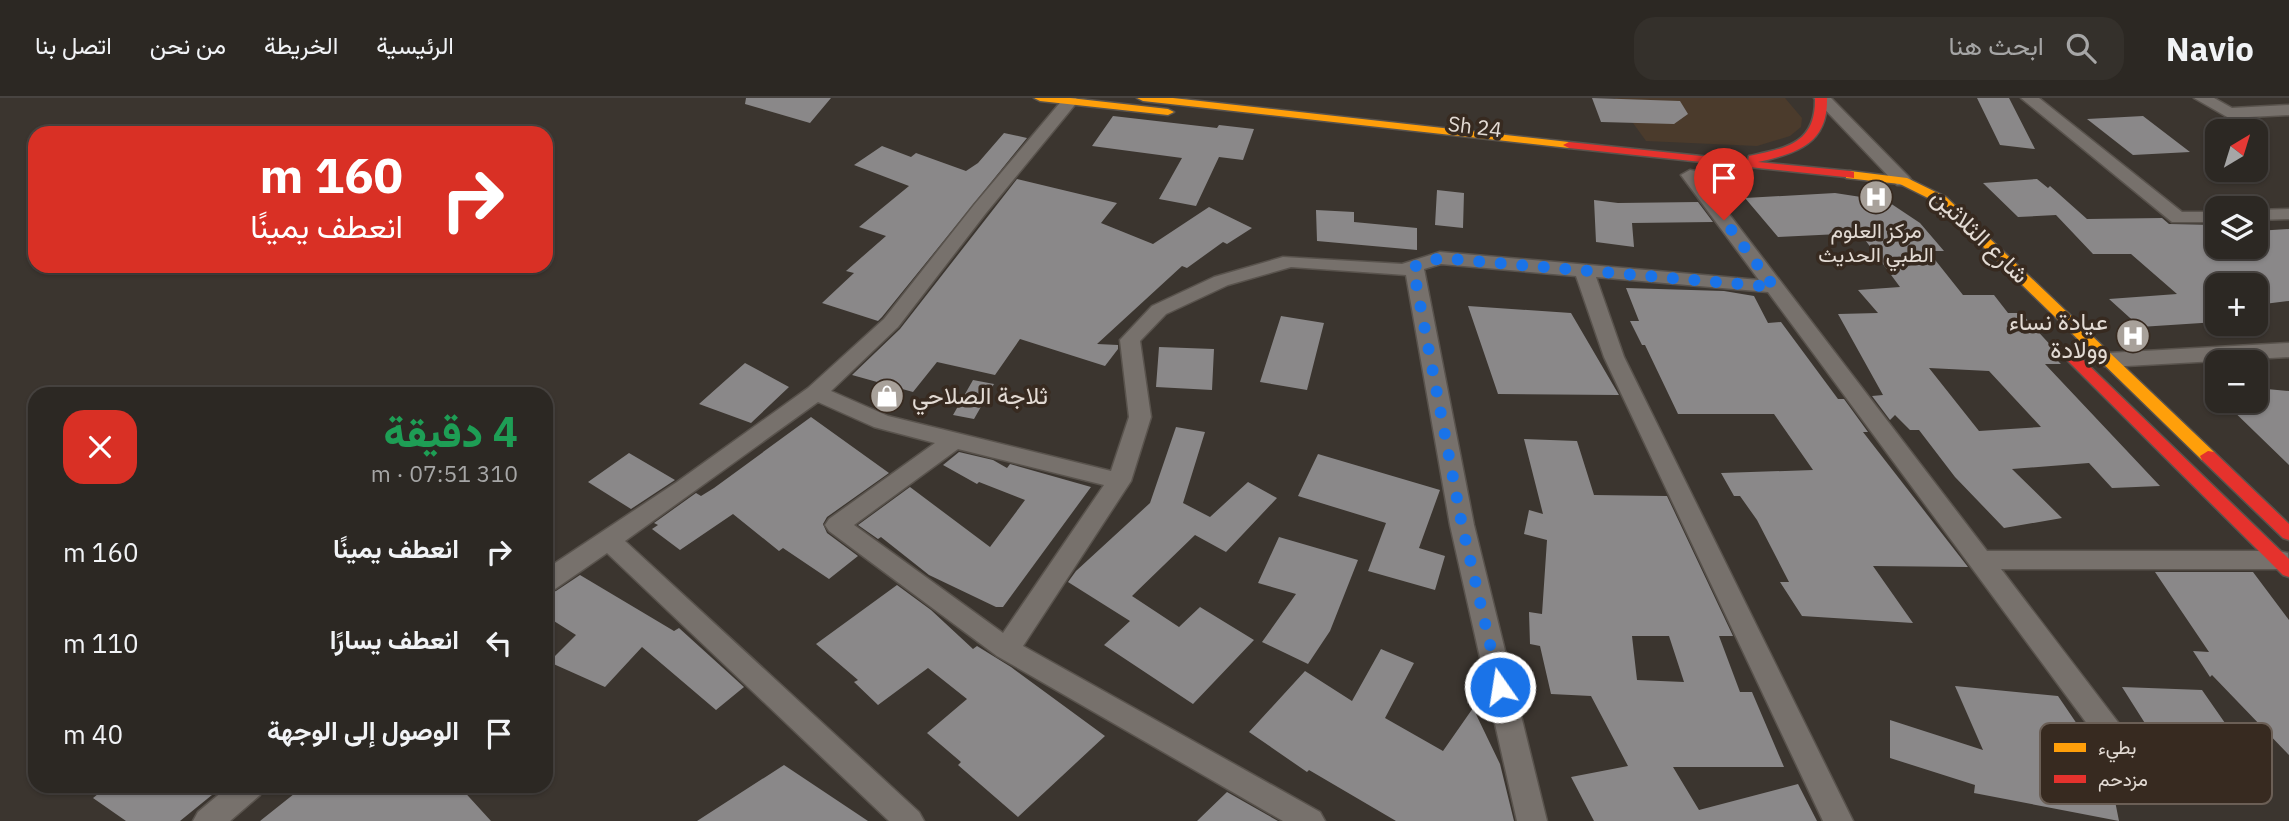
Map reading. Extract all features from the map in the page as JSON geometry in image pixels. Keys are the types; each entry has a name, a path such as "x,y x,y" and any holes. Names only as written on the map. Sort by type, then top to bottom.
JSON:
{"street":[{"name":"Sh 24","path":"1040,98 1249,120 1649,170"},
{"name":"Sh 24","path":"1143,98 1724,162 1908,195"},
{"path":"1724,162 1767,157 1800,145 1819,127 1823,117 1822,98"},
{"path":"1822,98 1908,195"},
{"path":"2029,98 2178,218 2205,217"},
{"path":"2202,98 2229,113 2289,110"},
{"path":"553,577 816,393 891,323 980,209 1070,101"},
{"path":"1683,174 1717,178"},
{"path":"1683,174 1774,287 2102,723"},
{"path":"1852,192 1908,195"},
{"name":"شارع الثلاثين","path":"1908,195 1942,200 2289,534"},
{"path":"2268,215 2289,214"},
{"path":"1006,649 1119,481 1140,417 1130,340 1159,310 1221,281 1290,261 1403,270 1440,258 1774,287"},
{"path":"1413,267 1462,525 1532,821"},
{"path":"1584,271 1614,356 1838,821"},
{"path":"2061,347 2284,565"},
{"path":"2108,360 2289,350"},
{"path":"816,393 883,422 1119,481"},
{"path":"955,440 837,525 1006,649 1310,821"},
{"path":"609,540 909,821"},
{"path":"1980,560 2284,565"},
{"path":"208,821 242,793"}],"shaded area":[{"path":"1615,98 1785,98 1802,118 1801,127 1790,136 1757,146 1646,141"}],"building":[{"path":"746,98 831,98 810,123 745,104"},
{"path":"1592,98 1680,101 1688,114 1674,124 1601,122"},
{"path":"1977,98 2009,98 2035,149 2000,145"},
{"path":"1113,116 1217,128 1219,125 1254,129 1243,160 1219,157 1196,206 1159,199 1182,158 1092,146"},
{"path":"2143,116 2190,152 2133,155 2087,119"},
{"path":"1004,133 1027,138 878,321 822,303 854,273 846,271 886,236 859,227 909,186 854,165 882,146 911,157 916,153 966,171 978,163"},
{"path":"1017,179 1117,203 1101,223 1153,244 1209,207 1252,228 1227,244 1223,242 1187,268 1182,266 1097,344 1118,345 1118,349 1105,366 1020,339 995,375 937,362 913,392 852,375 900,329"},
{"path":"2037,179 2048,188 2050,186 2087,219 2162,218 2169,224 2205,225 2205,259 2268,259 2268,230 2289,229 2289,301 2268,304 2268,273 2205,273 2205,323 2140,327 2109,299 2177,294 2131,254 2093,254 2056,215 2018,217 1983,183"},
{"path":"1437,190 1464,193 1463,228 1435,225"},
{"path":"1835,193 1887,201 1920,223 1944,251 1928,251 1963,295 1994,295 2008,313 2021,313 2055,350 2052,355 2061,364 2045,364 2160,486 2112,488 2089,463 2012,469 2062,518 2004,528 1955,477 1919,430 1910,430 1895,415 1890,420 1872,396 1883,395 1838,314 1878,313 1858,290 1900,287 1860,233 1778,237 1745,198","holes":["1929,368 1989,371 2041,427 1979,431"]},
{"path":"1594,200 1618,203 1698,202 1713,222 1632,223 1634,247 1596,242"},
{"path":"1316,210 1354,212 1354,222 1417,228 1417,250 1317,241"},
{"path":"1626,288 1724,291 1754,296 1768,323 1781,322 1838,399 1844,399 1868,432 1863,432 1968,567 1873,566 1913,623 1802,616 1780,582 1789,582 1757,520 1740,496 1734,496 1721,473 1813,470 1774,414 1678,414 1645,345 1642,345 1630,321 1639,321"},
{"path":"1468,306 1571,313 1619,395 1498,394"},
{"path":"1281,316 1324,323 1307,390 1260,382"},
{"path":"1159,347 1214,349 1212,390 1156,387"},
{"path":"745,363 789,387 751,423 699,404"},
{"path":"973,380 994,384 974,419 953,415"},
{"path":"2268,389 2289,391 2289,465 2235,413 2268,413"},
{"path":"811,417 889,473 827,517 823,524 827,533 858,556 829,579 783,548 779,551 733,514 680,550 652,529 658,525 654,523 696,493 701,496 714,488"},
{"path":"1176,427 1205,432 1183,503 1210,517 1248,482 1277,498 1226,552 1195,535 1132,596 1179,627 1200,607 1254,640 1193,704 1104,645 1130,621 1068,582 1076,571 1150,503"},
{"path":"1524,439 1577,441 1594,495 1667,496 1733,636 1719,636 1740,692 1752,692 1784,767 1673,767 1699,810 1798,784 1817,821 1594,821 1571,777 1628,766 1591,696 1551,694 1540,646 1530,644 1529,612 1542,614 1547,540 1524,534 1529,510 1543,514","holes":["1632,636 1669,636 1684,682 1637,680"]},
{"path":"959,452 993,460 1007,468 1010,464 1091,487 1003,607 996,607 929,575 881,537 878,539 858,525 910,487 990,547 1025,500 979,482 977,484 943,465"},
{"path":"629,453 675,480 631,509 588,482"},
{"path":"1318,454 1440,490 1419,548 1445,556 1435,590 1368,571 1386,523 1298,496"},
{"path":"1279,537 1358,560 1330,631 1308,664 1262,642 1296,594 1258,583"},
{"path":"2155,572 2253,572 2289,620 2289,755 2272,737 2272,723 2258,723 2212,675 2210,677 2193,651 2209,652"},
{"path":"580,575 674,631 679,628 744,687 716,710 642,647 605,687 553,664 553,658 576,635 553,620 553,592"},
{"path":"897,585 931,610 973,649 977,646 1011,667 1105,736 1018,817 958,765 961,762 927,733 967,699 928,668 878,705 854,682 858,680 816,644"},
{"path":"1381,649 1414,663 1385,718 1443,751 1473,708 1500,764 1514,821 1396,821 1309,770 1307,772 1249,732 1305,671 1352,701"},
{"path":"1955,686 2058,696 2076,723 2040,723 2040,804 2116,804 2119,821 1974,793 1975,785 1890,758 1890,720 1983,750"},
{"path":"2122,687 2202,690 2225,723 2145,723"},
{"path":"784,765 868,821 697,821"},
{"path":"1227,792 1278,821 1197,821"},
{"path":"99,793 214,793 180,821 126,821 93,798"},
{"path":"295,793 465,793 491,821 260,821"}],"traffic: slow":[{"path":"1040,98 1168,112"},
{"path":"1143,98 1569,145"},
{"path":"1850,175 1903,181 1942,200 2208,456"}],"traffic: jam":[{"path":"1753,159 1780,153 1812,135 1821,113 1821,98"},
{"path":"1569,145 1850,175"},
{"path":"2070,355 2289,570"},
{"path":"2208,456 2289,534"}],"place":[{"name":"مركز العلوم الطبي الحديث","path":"1876,197"},
{"name":"عيادة نساء وولادة","path":"2133,336"},
{"name":"ثلاجة الصلاحي","path":"887,396"}],"route":[{"path":"1500,687 1462,525 1413,267 1440,258 1774,287 1724,220"}]}
